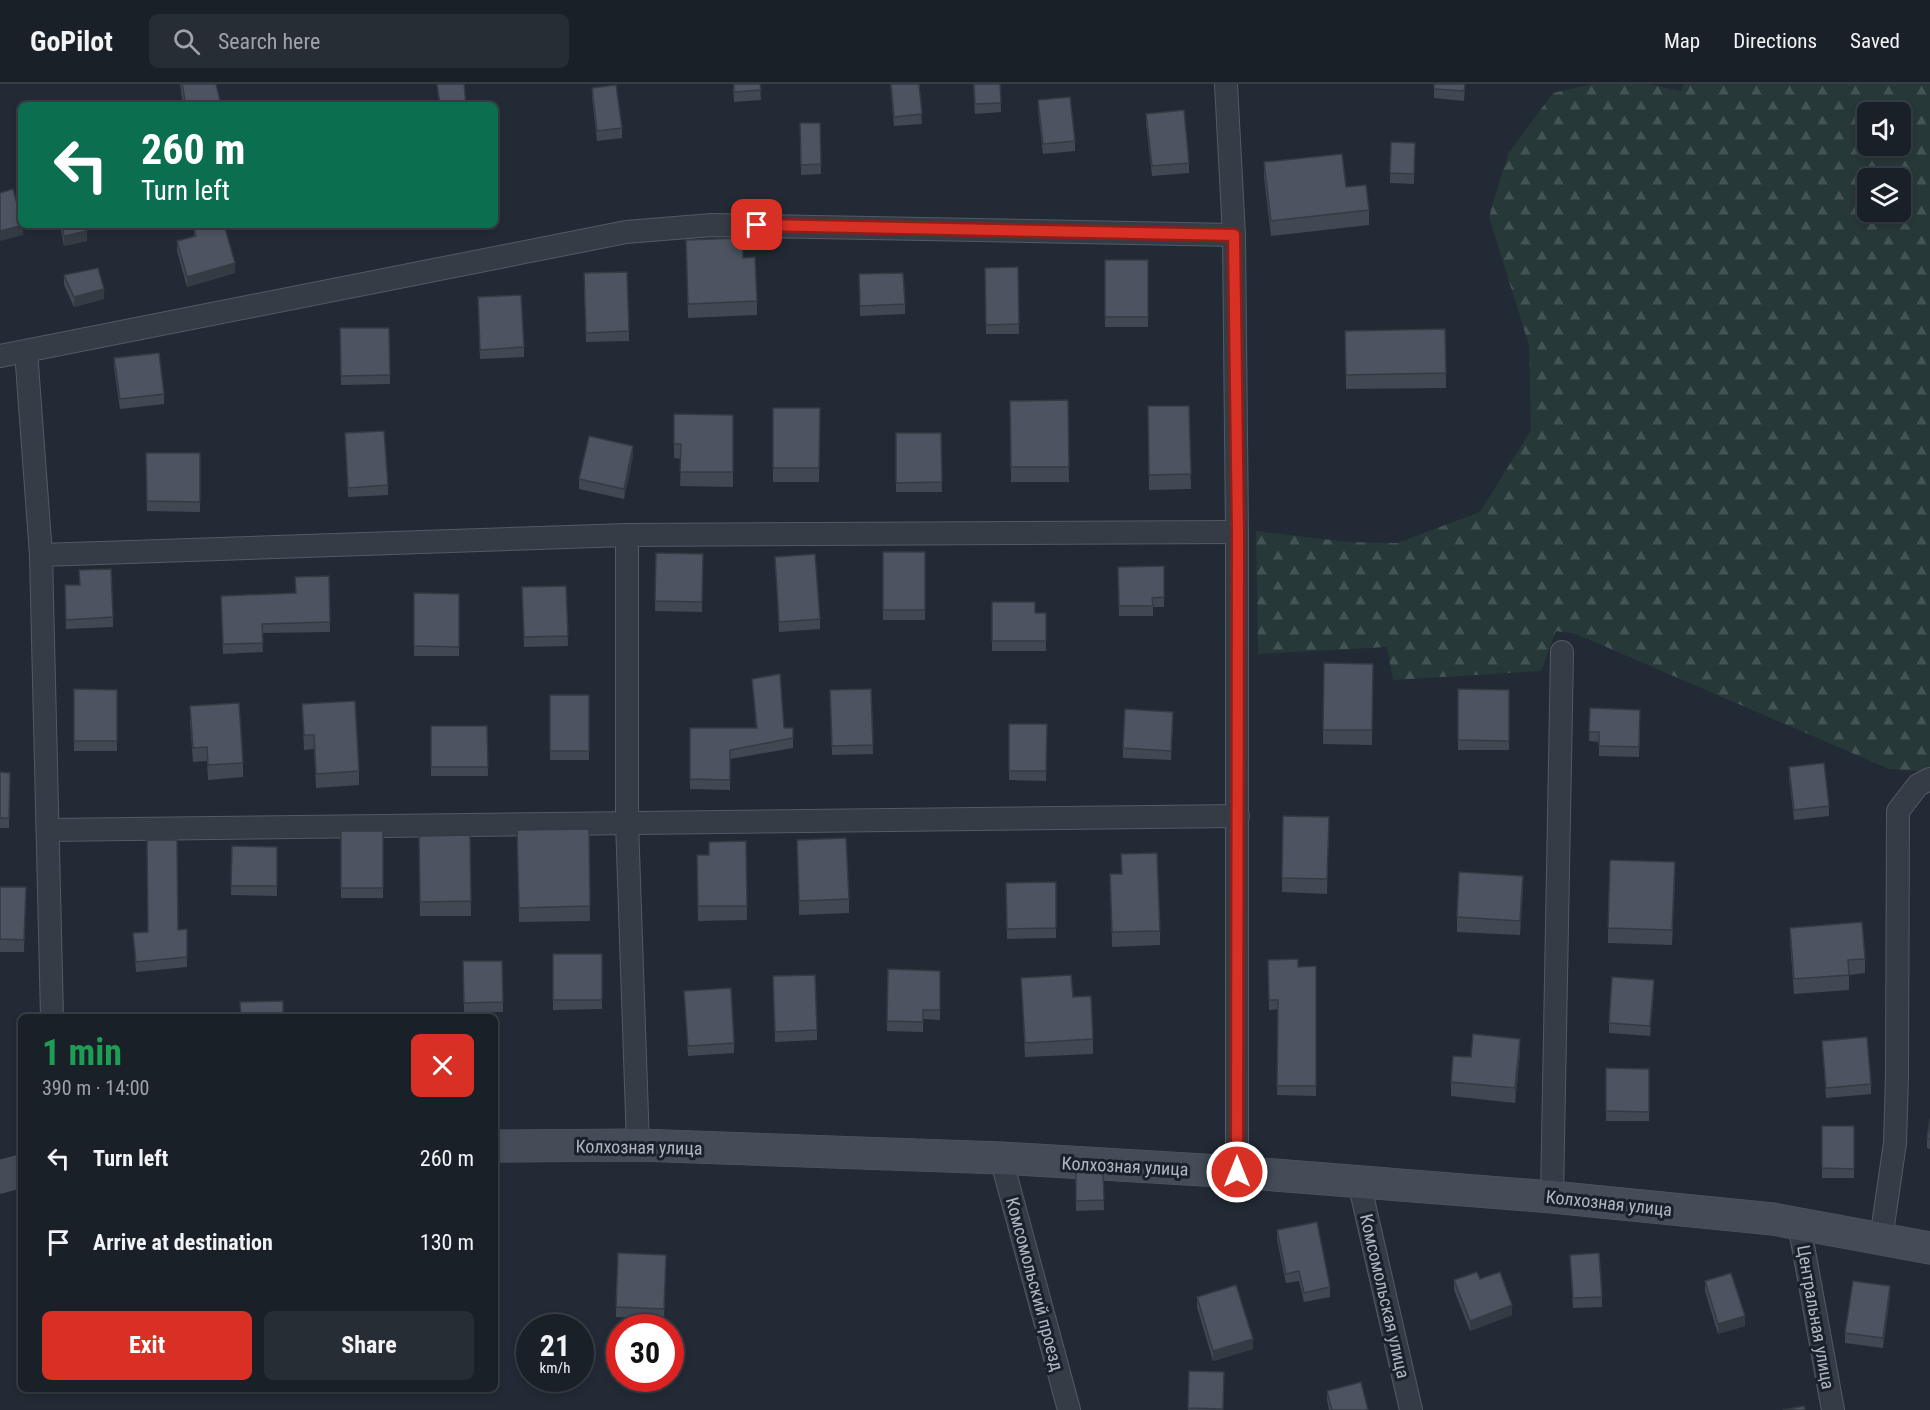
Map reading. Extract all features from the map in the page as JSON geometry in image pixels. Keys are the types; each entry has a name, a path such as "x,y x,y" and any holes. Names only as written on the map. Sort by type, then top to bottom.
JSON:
{"main road":[{"name":"Колхозная улица","path":"498,1146 638,1145 1001,1158 1237,1172 1552,1197 1799,1224 1930,1248"},
{"path":"0,1177 18,1172"}],"street":[{"path":"1226,84 1234,235 1238,532 1237,1172"},
{"path":"0,356 626,232 712,225 1234,235"},
{"path":"26,351 41,555 52,1014"},
{"path":"41,555 627,535 1238,532"},
{"path":"627,535 627,822 638,1145"},
{"path":"1552,1197 1562,652"},
{"path":"1881,1239 1895,1143 1897,1098 1898,811 1918,785 1930,779"},
{"path":"48,830 1238,816"},
{"name":"Комсомольский проезд","path":"1001,1158 1070,1410"},
{"name":"Комсомольская улица","path":"1359,1182 1411,1410"},
{"name":"Центральная улица","path":"1799,1224 1833,1410"}],"green space":[{"path":"1593,84 1649,84 1681,91 1684,84 1930,84 1930,767 1919,771 1889,769 1576,634 1556,631 1541,671 1393,680 1387,647 1258,654 1256,531 1348,542 1397,543 1480,512 1531,430 1529,345 1489,217 1508,154 1553,93"}],"building":[{"path":"182,84 216,84 220,102 185,102"},
{"path":"437,84 464,84 466,102 440,102"},
{"path":"734,84 760,84 761,90 734,92"},
{"path":"891,84 919,84 922,114 894,117"},
{"path":"974,84 1000,84 1001,103 975,104"},
{"path":"1434,84 1465,84 1464,91 1434,89"},
{"path":"616,85 622,128 597,131 592,88"},
{"path":"1070,97 1075,141 1043,144 1038,100"},
{"path":"1184,110 1189,163 1152,166 1146,114"},
{"path":"800,123 820,123 821,164 801,165"},
{"path":"1391,142 1415,143 1414,174 1390,173"},
{"path":"1342,154 1346,187 1366,185 1369,210 1271,221 1264,162"},
{"path":"13,189 18,207 18,226 0,231 0,193"},
{"path":"63,228 86,228 87,231 64,236"},
{"path":"225,228 235,263 187,277 177,241 196,236 194,230"},
{"path":"742,238 743,258 755,257 757,301 688,304 686,240"},
{"path":"1105,260 1148,260 1148,317 1105,317"},
{"path":"1018,267 1019,324 986,325 985,268"},
{"path":"98,268 104,289 74,297 64,275"},
{"path":"627,272 629,331 586,333 584,273"},
{"path":"903,273 905,304 860,306 859,274"},
{"path":"521,295 524,347 480,350 478,297"},
{"path":"340,328 389,328 390,375 341,376"},
{"path":"1445,329 1446,373 1346,375 1345,331"},
{"path":"159,353 164,394 120,399 114,358"},
{"path":"1068,400 1069,467 1011,467 1010,401"},
{"path":"1148,406 1189,406 1191,474 1149,475"},
{"path":"773,408 820,408 819,468 773,468"},
{"path":"674,414 733,415 733,472 680,472 681,444 674,444"},
{"path":"384,431 388,485 348,488 345,433"},
{"path":"896,433 941,433 942,482 896,483"},
{"path":"589,436 633,446 624,489 579,479"},
{"path":"146,453 200,453 200,502 147,501"},
{"path":"883,552 925,552 925,610 883,610"},
{"path":"656,553 703,554 702,602 655,601"},
{"path":"815,554 820,619 779,622 775,557"},
{"path":"1164,566 1164,597 1152,598 1153,606 1119,606 1118,567"},
{"path":"111,569 113,617 66,620 65,585 80,585 79,570"},
{"path":"329,576 330,622 262,624 263,643 223,644 221,596 296,593 295,577"},
{"path":"566,586 568,636 524,637 522,587"},
{"path":"414,593 459,594 459,647 414,646"},
{"path":"992,602 1035,602 1035,613 1046,613 1046,641 992,641"},
{"path":"1324,663 1373,664 1372,730 1323,730"},
{"path":"780,674 784,728 793,728 793,738 730,750 730,780 690,779 690,728 757,728 752,679"},
{"path":"74,689 117,690 117,741 74,741"},
{"path":"871,689 873,745 832,746 830,690"},
{"path":"1458,689 1509,690 1509,741 1458,740"},
{"path":"550,695 589,695 589,751 550,751"},
{"path":"355,701 359,771 316,774 314,735 304,735 302,704"},
{"path":"239,703 243,763 208,765 207,747 193,748 190,706"},
{"path":"1590,708 1640,710 1639,747 1599,746 1599,732 1589,732"},
{"path":"1125,709 1173,712 1171,751 1123,748"},
{"path":"1009,724 1047,724 1046,771 1009,771"},
{"path":"431,726 487,726 488,767 431,767"},
{"path":"1824,763 1829,806 1794,810 1789,767"},
{"path":"0,772 10,773 9,818 0,818"},
{"path":"1283,816 1329,817 1327,879 1282,878"},
{"path":"589,829 590,906 519,908 517,830"},
{"path":"341,831 383,831 383,888 341,888"},
{"path":"470,835 471,901 420,902 419,836"},
{"path":"846,838 849,899 799,901 797,840"},
{"path":"147,840 177,840 178,930 187,929 187,957 136,962 133,933 148,932"},
{"path":"746,841 747,906 698,906 697,855 709,855 709,842"},
{"path":"232,846 277,847 277,886 231,886"},
{"path":"1157,853 1160,931 1112,932 1110,874 1122,874 1121,854"},
{"path":"1610,860 1675,862 1672,930 1608,928"},
{"path":"1459,872 1523,876 1520,921 1457,917"},
{"path":"1056,882 1056,928 1007,929 1006,883"},
{"path":"0,887 26,887 24,940 0,939"},
{"path":"1862,922 1865,959 1848,960 1849,975 1794,979 1790,928"},
{"path":"553,954 602,954 602,1000 553,1000"},
{"path":"1298,959 1298,967 1316,966 1316,1086 1277,1086 1278,1000 1269,1000 1268,960"},
{"path":"463,961 502,961 503,1002 464,1003"},
{"path":"888,969 940,971 940,1010 923,1010 923,1022 887,1021"},
{"path":"815,975 817,1030 775,1032 773,976"},
{"path":"1071,975 1073,997 1091,996 1093,1039 1025,1043 1021,978"},
{"path":"1612,977 1654,980 1650,1026 1609,1023"},
{"path":"731,988 734,1043 688,1046 684,991"},
{"path":"283,1001 283,1014 241,1014 240,1002"},
{"path":"1473,1034 1520,1039 1515,1088 1451,1082 1453,1056 1471,1057"},
{"path":"1867,1037 1871,1084 1826,1088 1822,1041"},
{"path":"1606,1068 1649,1069 1649,1112 1606,1111"},
{"path":"1930,1118 1930,1139 1927,1139"},
{"path":"1822,1126 1854,1126 1854,1169 1822,1168"},
{"path":"1076,1171 1103,1172 1104,1200 1076,1201"},
{"path":"1317,1222 1330,1287 1304,1293 1299,1271 1286,1274 1277,1230"},
{"path":"618,1253 666,1255 664,1309 616,1307"},
{"path":"1599,1253 1602,1297 1573,1298 1570,1255"},
{"path":"1477,1272 1480,1279 1500,1272 1512,1305 1470,1321 1454,1280"},
{"path":"1731,1273 1745,1316 1718,1324 1705,1281"},
{"path":"1853,1281 1890,1286 1883,1338 1845,1333"},
{"path":"1236,1285 1253,1339 1213,1351 1197,1297"},
{"path":"1189,1371 1224,1372 1223,1409 1188,1408"},
{"path":"1361,1382 1368,1410 1332,1410 1327,1391"},
{"path":"1804,1406 1805,1410 1783,1410"}],"route":[{"path":"757,225 1234,235 1238,532 1237,1172"}]}
